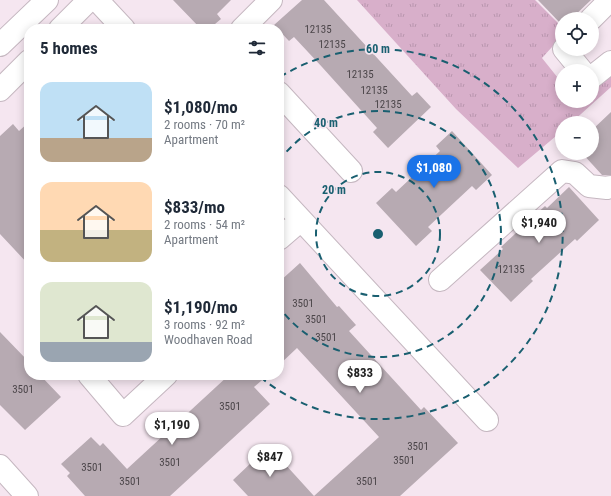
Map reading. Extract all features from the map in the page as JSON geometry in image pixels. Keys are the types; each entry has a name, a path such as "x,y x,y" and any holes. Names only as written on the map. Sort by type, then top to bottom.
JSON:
{"main road":[{"path":"0,45 47,0"},
{"path":"65,24 89,0"},
{"path":"97,0 119,24"},
{"path":"247,24 271,0"},
{"path":"598,12 610,0"},
{"path":"570,56 576,64"},
{"path":"599,71 611,62"},
{"path":"0,90 24,66"},
{"path":"284,99 351,171"},
{"path":"440,280 562,171 575,173 589,186 611,187"},
{"path":"284,201 487,420"},
{"path":"284,235 301,220"},
{"path":"93,380 123,415 161,380"},
{"path":"0,466 27,496"}],"green space":[{"path":"357,0 535,0 555,20 555,44 542,58 555,74 555,108 588,108 579,116 555,116 555,137 518,168 456,109"},
{"path":"611,71 611,87 599,98 599,81"}],"building":[{"path":"173,0 231,0 217,14 221,19 215,24 196,24"},
{"path":"302,0 324,0 412,96 417,92 431,107 388,148 373,132 377,128 322,67 294,37 289,41 284,36 284,24 275,24"},
{"path":"538,0 591,0 578,12 555,12 555,18"},
{"path":"611,112 611,175 602,175 588,160 599,160 599,123"},
{"path":"13,124 19,131 24,126 24,260 0,234 0,136"},
{"path":"452,131 492,175 476,190 472,186 428,227 432,231 416,246 376,203 392,188 396,192 440,151 436,146"},
{"path":"569,187 599,220 577,241 575,239 531,279 533,281 511,302 480,270 503,249 501,247 516,233 545,206 547,208"},
{"path":"300,263 337,307 339,306 356,325 349,331 421,410 424,407 458,443 400,496 314,496 379,437 297,348 284,360 284,277"},
{"path":"0,332 24,357 24,380 45,380 61,397 25,430 0,405"},
{"path":"224,380 262,380 254,387 270,404 170,496 85,496 67,476 70,473 61,464 91,437 100,446 103,443 127,469"},
{"path":"269,446 314,496 248,496 233,480"}]}
